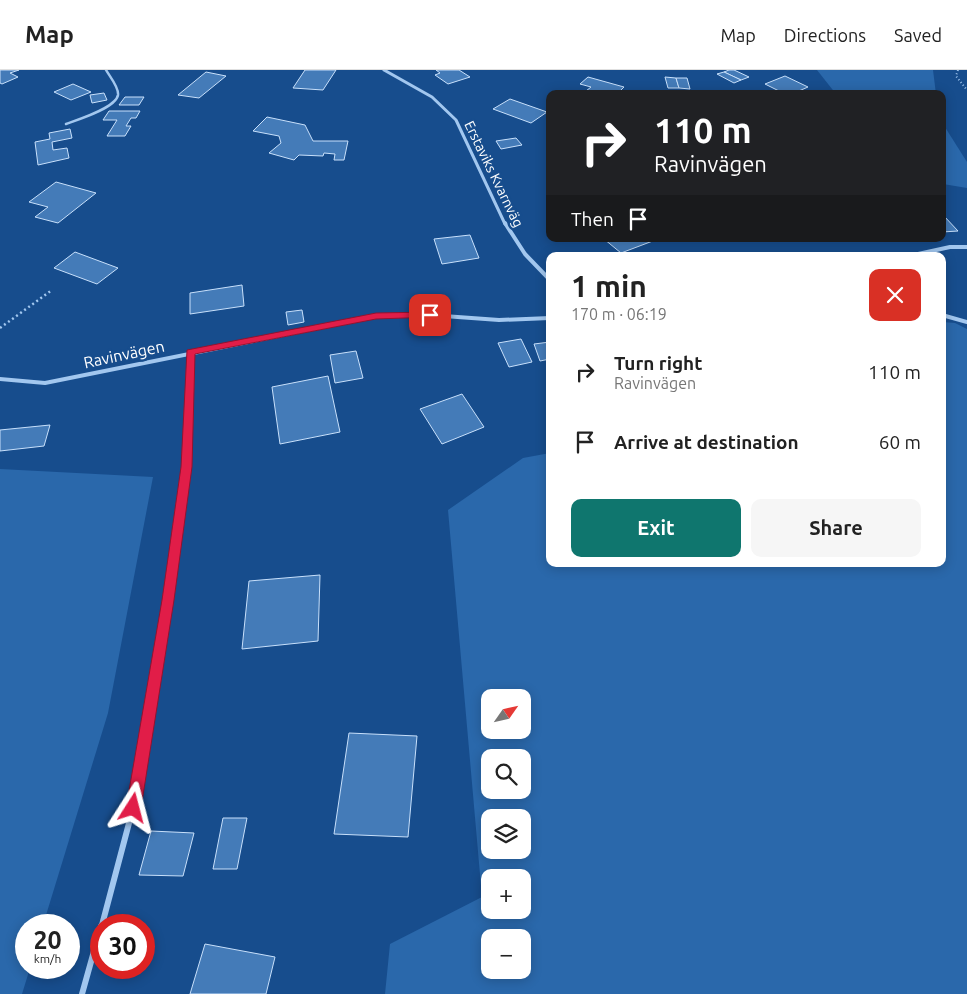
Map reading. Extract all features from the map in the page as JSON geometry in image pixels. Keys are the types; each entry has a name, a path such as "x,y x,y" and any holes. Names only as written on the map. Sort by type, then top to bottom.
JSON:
{"street":[{"name":"Erstaviks Kvarnväg","path":"384,70 417,87 437,101 456,120 513,238 546,278"},
{"path":"927,252 950,247 967,247"},
{"name":"Ravinvägen","path":"0,378 45,383 111,371 190,352 376,316 430,315 499,320 546,318"},
{"path":"946,316 967,322"},
{"path":"104,914 133,808 168,600 186,467 190,352"},
{"path":"82,994 90,965"}],"lane":[{"path":"66,124 106,108 116,100 118,95 116,88 106,70"}],"path":[{"path":"958,70 956,76 967,90"},
{"path":"0,328 52,290"}],"shaded area":[{"path":"817,70 933,70 936,90 833,90"},
{"path":"946,129 967,162 967,188 946,184"},
{"path":"946,322 955,323 967,329 967,994 385,994 390,944 481,898 481,919 531,919 531,869 481,869 481,886 448,510 523,458 546,454 546,567 946,567"},
{"path":"0,469 153,477 108,713 46,914 15,914 15,979 27,979 22,994 0,994"}],"building":[{"path":"0,70 19,70 10,73 18,77 2,84 0,83"},
{"path":"305,70 336,70 323,90 293,88"},
{"path":"436,70 459,70 470,77 448,84 435,75 440,73"},
{"path":"734,70 749,77 741,80 724,72"},
{"path":"206,72 226,76 199,98 178,95"},
{"path":"724,72 741,80 734,83 717,74"},
{"path":"785,76 808,87 801,90 777,90 765,84"},
{"path":"588,77 624,87 621,90 587,90 591,87 580,84"},
{"path":"665,77 676,78 679,88 668,88"},
{"path":"676,78 687,78 690,89 679,88"},
{"path":"73,84 91,92 71,100 54,92"},
{"path":"104,93 107,100 92,103 90,95"},
{"path":"125,97 144,97 139,105 119,105"},
{"path":"510,99 546,113 531,123 493,109"},
{"path":"109,111 140,111 136,118 131,118 126,126 131,126 125,136 107,136 117,120 103,120"},
{"path":"267,117 305,125 313,141 348,141 344,160 334,160 335,154 324,153 323,156 299,155 294,160 269,153 281,143 279,136 253,131"},
{"path":"70,129 72,138 52,142 53,150 67,148 69,158 38,165 35,142 50,139 49,133"},
{"path":"516,138 522,145 501,149 496,141"},
{"path":"56,182 96,193 58,223 35,217 48,207 29,202"},
{"path":"946,218 958,231 946,232"},
{"path":"470,235 479,258 442,264 434,239"},
{"path":"608,242 650,242 624,252 620,252"},
{"path":"75,252 118,268 97,284 54,268"},
{"path":"242,285 244,306 190,314 190,293"},
{"path":"302,310 304,322 288,325 286,312"},
{"path":"521,339 532,362 509,367 498,343"},
{"path":"546,342 546,360 540,361 534,344"},
{"path":"356,351 363,378 335,383 330,355"},
{"path":"328,376 340,432 280,444 272,387"},
{"path":"462,394 484,427 442,444 420,409"},
{"path":"50,425 44,446 0,451 0,430"},
{"path":"320,575 318,641 242,649 249,581"},
{"path":"349,733 417,736 408,837 334,834"},
{"path":"223,818 247,818 237,869 213,869"},
{"path":"151,831 194,833 183,876 139,875"},
{"path":"205,944 275,957 266,994 190,994"}],"route":[{"path":"133,808 168,600 186,467 190,352 376,316 430,315"}]}
